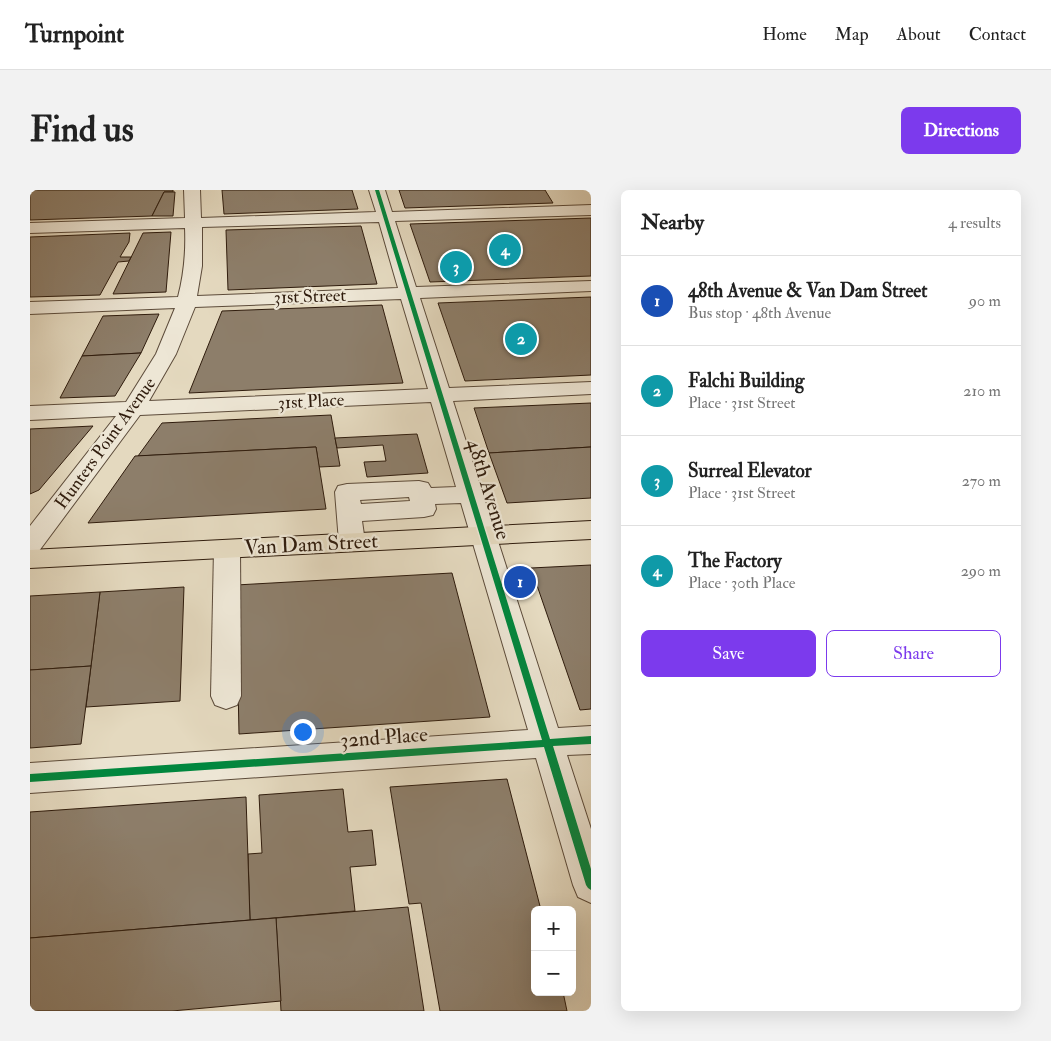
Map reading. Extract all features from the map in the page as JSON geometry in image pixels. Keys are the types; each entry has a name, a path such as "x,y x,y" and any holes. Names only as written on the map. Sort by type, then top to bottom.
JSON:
{"main road":[{"name":"Van Dam Street","path":"30,559 591,530"}],"street":[{"name":"Hunters Point Avenue","path":"30,545 134,409 166,354 186,301 193,267 192,190"},
{"name":"48th Avenue","path":"377,190 442,394 591,885"},
{"path":"30,228 591,210"},
{"name":"31st Street","path":"30,308 591,286"},
{"name":"31st Place","path":"30,413 591,388"},
{"path":"30,513 68,494"},
{"path":"352,542 350,513 472,494"},
{"path":"422,503 431,538"},
{"path":"226,696 227,549"},
{"name":"32nd Place","path":"30,778 591,740"}],"building":[{"path":"30,190 173,190 173,192 164,192 152,216 30,220"},
{"path":"222,190 352,190 358,209 224,214"},
{"path":"399,190 545,190 553,203 405,208"},
{"path":"164,192 175,192 173,216 152,216"},
{"path":"591,218 591,276 430,282 410,224"},
{"path":"361,226 377,284 228,290 226,230"},
{"path":"171,232 166,292 113,294 143,233"},
{"path":"130,233 129,242 120,257 131,257 129,261 118,262 100,295 30,297 30,237"},
{"path":"591,297 591,375 465,381 438,303"},
{"path":"382,305 403,383 189,393 222,311"},
{"path":"159,314 141,353 82,356 103,316"},
{"path":"141,353 115,396 60,398 82,356"},
{"path":"591,403 591,447 489,453 474,408"},
{"path":"331,415 340,466 319,467 316,447 138,456 162,423"},
{"path":"93,426 39,490 30,494 30,429"},
{"path":"417,434 428,473 367,477 364,462 386,461 383,445 337,448 335,438"},
{"path":"316,447 326,509 88,523 135,456"},
{"path":"591,447 591,498 507,503 489,453"},
{"path":"591,565 591,709 580,710 531,568"},
{"path":"452,573 490,717 239,734 236,585"},
{"path":"184,587 180,701 86,707 100,592"},
{"path":"100,592 91,666 30,670 30,596"},
{"path":"91,666 81,744 30,748 30,670"},
{"path":"507,779 540,906 531,906 531,996 564,996 567,1011 440,1011 421,903 409,904 390,787"},
{"path":"343,789 348,832 372,830 376,865 350,867 355,911 250,920 248,854 262,853 259,795"},
{"path":"246,797 250,920 30,938 30,812"},
{"path":"408,907 424,1011 281,1011 276,918"},
{"path":"276,918 281,1001 172,1011 30,1011 30,938"}],"cycle path":[{"path":"377,190 591,885"},
{"path":"30,778 591,740"}],"place":[{"name":"The Factory","path":"505,250"},
{"name":"Surreal Elevator","path":"456,267"},
{"name":"Falchi Building","path":"521,339"},
{"name":"48th Avenue & Van Dam Street","path":"520,582"}]}
